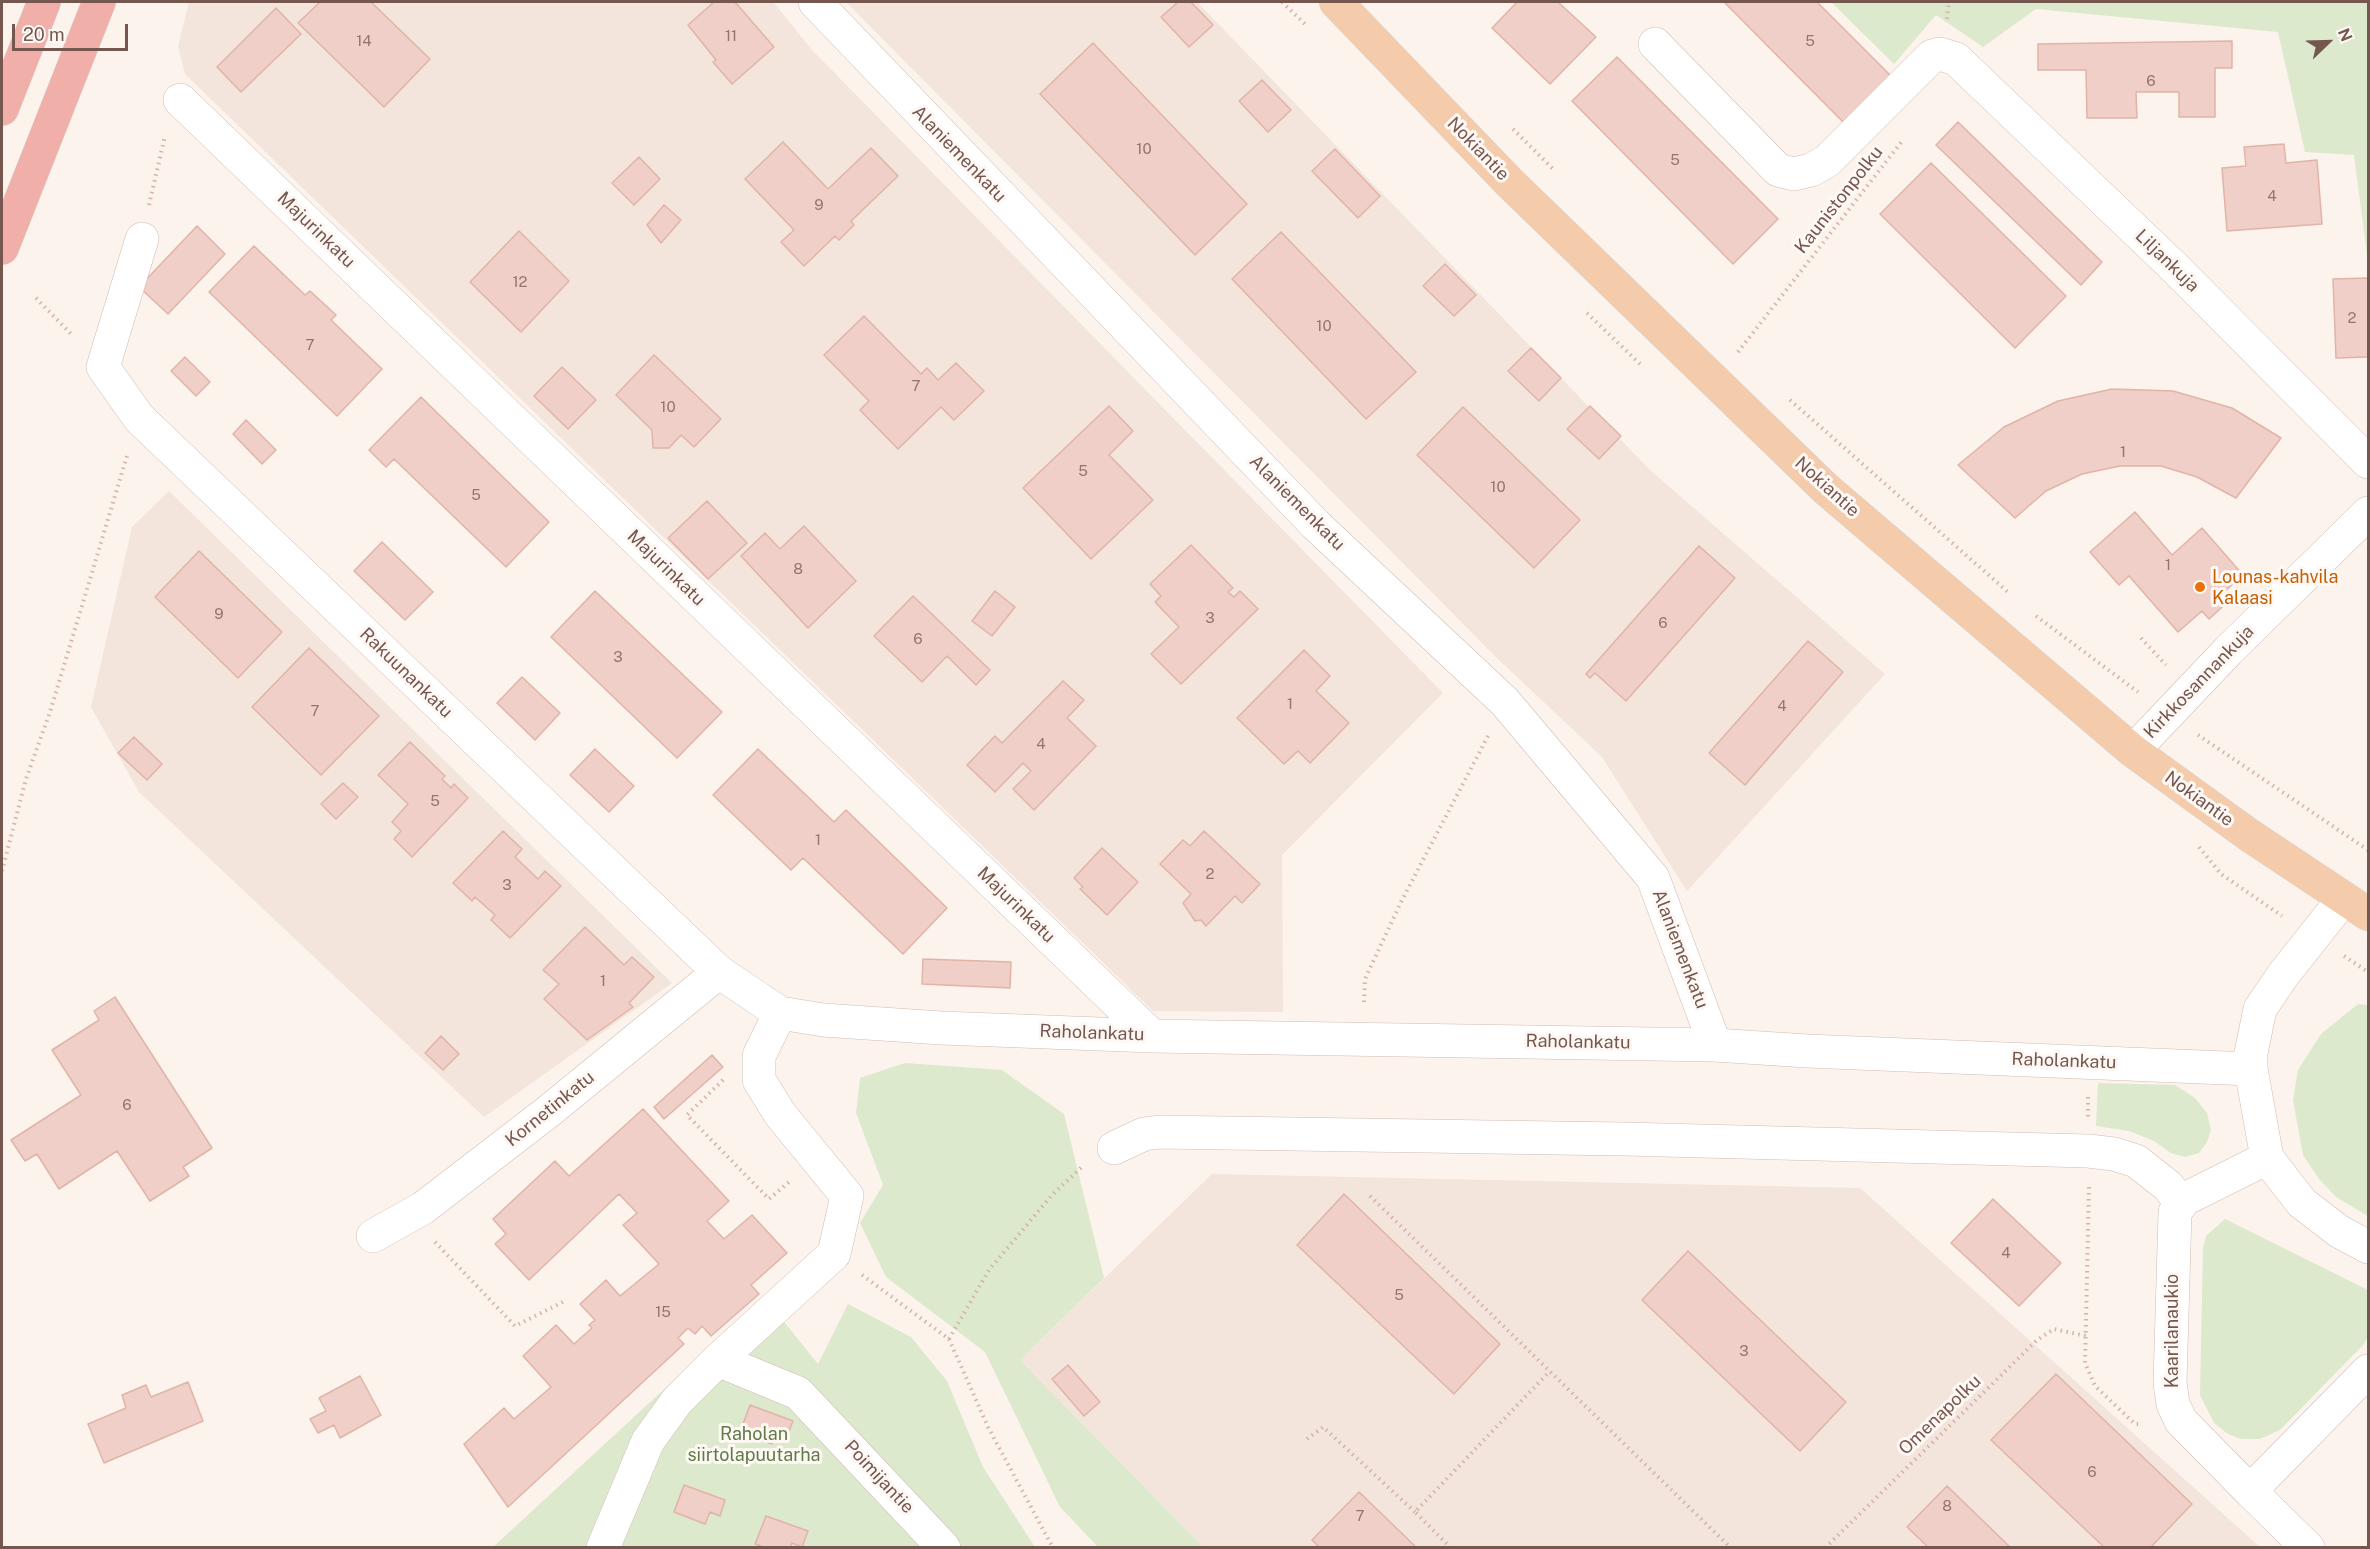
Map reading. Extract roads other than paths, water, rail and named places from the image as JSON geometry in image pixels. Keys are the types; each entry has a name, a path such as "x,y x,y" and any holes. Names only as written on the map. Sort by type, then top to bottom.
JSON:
{"highway":[{"path":"2,109 44,2"},
{"path":"2,248 99,2"}],"main road":[{"name":"Nokiantie","path":"1336,2 1509,182 1826,489 2133,751 2249,835 2356,906"}],"street":[{"name":"Alaniemenkatu","path":"815,2 1316,525 1505,702 1653,878 1715,1045"},
{"name":"Liljankuja","path":"1655,44 1778,170 1794,174 1811,170 1827,161 1932,56 1940,54 1963,64 2174,267 2368,462"},
{"name":"Majurinkatu","path":"180,100 1152,1036"},
{"name":"Rakuunankatu","path":"142,239 103,367 139,418 719,972"},
{"name":"Kirkkosannankuja","path":"2133,751 2228,651 2368,513"},
{"path":"2356,906 2283,975 2260,1009 2251,1053 2251,1069 2267,1158 2302,1203 2340,1232 2368,1247"},
{"name":"Raholankatu","path":"719,972 780,1013 823,1020 941,1028 1152,1036 1715,1045 2251,1069"},
{"name":"Kornetinkatu","path":"373,1236 410,1215 549,1111 719,972"},
{"path":"603,1548 648,1442 677,1401 718,1360 834,1254 846,1196 780,1114 759,1080 759,1056 780,1013"},
{"path":"1114,1148 1144,1134 1159,1132 1624,1139 2088,1151 2114,1154 2136,1161 2168,1186 2181,1203 2267,1158"},
{"name":"Kaarilanaukio","path":"2181,1203 2175,1212 2173,1229 2170,1383 2173,1404 2181,1421 2308,1548"},
{"name":"Poimijantie","path":"718,1360 798,1393 944,1548"},
{"path":"2250,1491 2367,1373"}],"place":[{"name":"Lounas-kahvila Kalaasi","path":"2200,587"}],"park label":[{"name":"Raholan siirtolapuutarha","path":"754,1444"}]}
